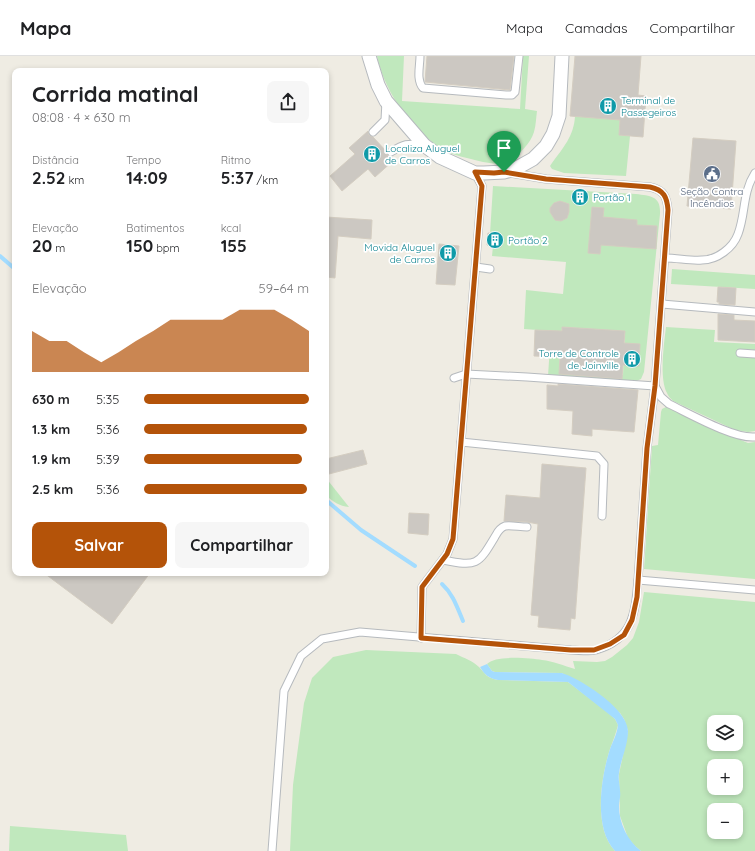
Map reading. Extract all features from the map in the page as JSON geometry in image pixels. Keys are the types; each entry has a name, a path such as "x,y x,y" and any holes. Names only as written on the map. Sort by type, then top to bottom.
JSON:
{"street":[{"path":"369,56 378,85 386,101 424,145 440,157 475,172 499,172 515,169 533,159 546,146 553,134 559,116 562,56"}],"lane":[{"path":"420,56 419,79 423,88 506,95 512,95 515,92 519,56"},
{"path":"373,132 385,120 386,101"},
{"path":"390,152 404,144 410,143 424,145"},
{"path":"421,638 422,587 447,554 453,539 482,186 475,172"},
{"path":"272,851 284,691 301,656 322,639 360,632 571,650 594,650 610,644 624,635 632,620 637,597 647,448 655,386 662,304 668,210 667,200 664,194 658,189 650,187 546,179 499,172 482,186"},
{"path":"665,258 703,260 718,256 730,247 738,236 745,196 750,180 755,172"},
{"path":"476,267 490,269"},
{"path":"662,304 755,312"},
{"path":"740,353 755,354"},
{"path":"454,378 466,374 527,376 655,386"},
{"path":"655,386 661,397 669,404 735,434 748,438 755,437"},
{"path":"461,442 597,456 604,464 602,516"},
{"path":"443,560 466,564 475,562 484,555 500,530 505,526 526,527"},
{"path":"638,580 755,590"}],"green space":[{"path":"377,56 404,56 402,101 520,109 523,56 529,56 525,109 537,111 532,137 526,147 517,155 502,163 494,164 482,162 446,151 422,134 397,104 380,68"},
{"path":"575,116 620,120 619,135 630,136 626,176 564,173 552,169 550,166 564,147 573,130"},
{"path":"493,186 636,194 650,196 657,200 660,208 660,214 644,372 641,379 634,382 548,376 551,331 524,329 526,290 563,294 566,262 492,256 493,246 502,235 490,234","holes":["562,327 625,331 623,375 559,370"]},
{"path":"672,269 755,275 755,289 671,284"},
{"path":"666,327 715,330 714,342 755,344 755,431 748,432 735,430 673,401 667,394 663,379 663,351"},
{"path":"666,407 748,443 755,442 755,579 644,569 652,446 658,445 661,412 662,409"},
{"path":"329,482 349,507 342,506 329,498"},
{"path":"644,592 755,602 755,851 641,851 628,838 620,816 619,774 628,731 624,719 620,713 562,673 495,672 492,671 487,664 497,659 521,658 554,662 575,669 573,661 605,661 627,645 633,638 639,622"},
{"path":"366,650 456,654 474,663 488,677 498,680 568,682 605,710 615,719 618,725 607,760 601,802 601,816 604,829 608,841 615,851 290,851 293,785 304,703 312,678 333,657"},
{"path":"10,826 126,835 128,851 9,851"}],"water":[{"path":"487,664 492,671 495,672 562,673 570,676 602,696 620,714 626,722 628,731 627,742 619,773 619,813 625,832 636,847 641,851 615,851 608,841 601,816 604,774 618,725 615,719 568,682 498,680 487,676 480,667"}],"building":[{"path":"427,56 514,56 510,90 425,82"},
{"name":"Terminal de Passegeiros","path":"575,56 641,56 638,95 646,96 643,137 619,135 620,120 570,116"},
{"path":"368,131 369,135 373,137 386,151 387,155 394,160 375,177 368,169 342,191 330,176 355,154 349,148"},
{"name":"Seção Contra Incêndios","path":"693,138 736,141 731,209 687,206"},
{"path":"560,201 569,204 567,218 561,221 555,220 550,212 550,208 554,203"},
{"path":"592,207 604,208 603,217 637,220 637,225 657,226 656,249 601,245 600,254 588,253"},
{"path":"329,217 372,220 371,239 338,236 335,278 329,277"},
{"name":"Portão 2","path":"488,233 502,235 501,247 487,245"},
{"path":"439,244 459,246 455,285 436,284"},
{"path":"718,287 736,288 735,305 719,304 719,302 717,302"},
{"path":"718,314 734,315 734,320 755,321 755,342 718,340"},
{"path":"562,327 625,331 624,343 640,344 639,366 623,365 622,379 559,374 560,357 534,356 535,330 562,331"},
{"path":"558,384 638,390 634,432 592,429 592,436 572,434 573,411 547,409 547,385 558,386"},
{"path":"363,450 367,464 329,474 329,458"},
{"path":"542,464 586,468 575,619 571,618 570,630 538,627 539,616 531,615 538,524 504,521 506,495 540,498"},
{"path":"409,513 429,514 428,535 408,533"},
{"path":"48,576 148,576 112,624"}],"waterway":[{"path":"0,256 12,266"},
{"path":"329,503 361,530 415,566"},
{"path":"442,584 452,596 463,621"}],"place":[{"name":"Terminal de Passegeiros","path":"608,106"},
{"name":"Localiza Aluguel de Carros","path":"372,154"},
{"name":"Seção Contra Incêndios","path":"712,174"},
{"name":"Portão 1","path":"580,197"},
{"name":"Portão 2","path":"495,240"},
{"name":"Movida Aluguel de Carros","path":"448,253"},
{"name":"Torre de Controle de Joinville","path":"632,359"}],"route":[{"path":"475,172 504,172 546,179 650,187 658,189 664,194 667,200 668,210 664,272 655,386 647,448 637,597 632,620 624,635 610,644 594,650 571,650 421,638 422,587 424,582 447,554 453,539 482,186 475,172"}]}
